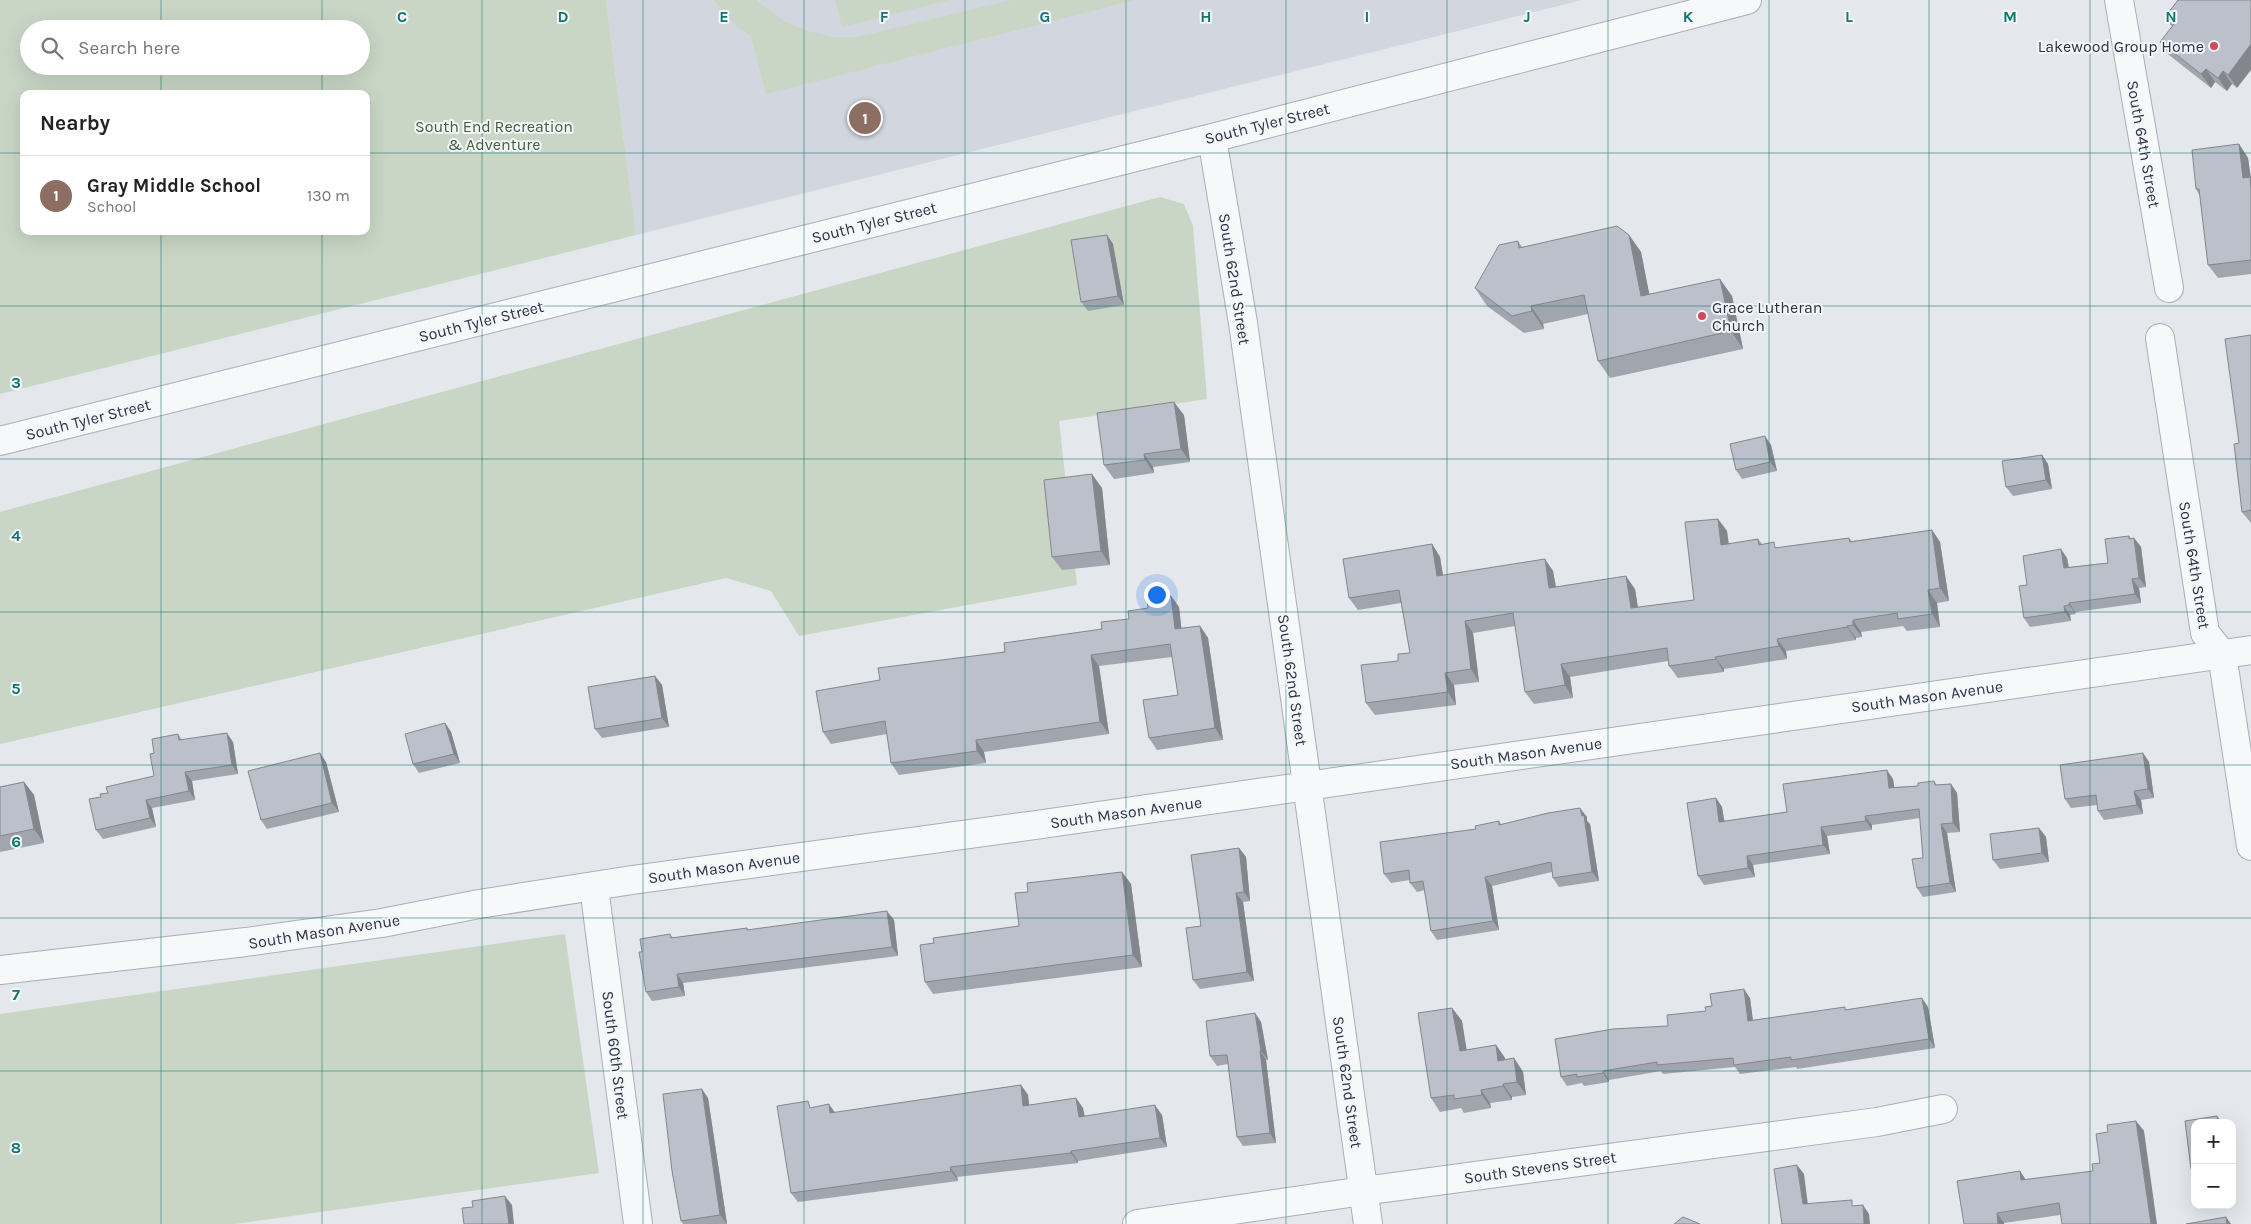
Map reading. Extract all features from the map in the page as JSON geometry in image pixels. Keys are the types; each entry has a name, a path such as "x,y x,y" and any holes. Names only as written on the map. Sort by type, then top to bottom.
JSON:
{"street":[{"name":"South Tyler Street","path":"0,441 1212,138 1747,0"},
{"name":"South 64th Street","path":"2119,0 2169,288"},
{"name":"South 62nd Street","path":"1212,138 1243,323 1368,1224"},
{"name":"South 64th Street","path":"2160,338 2205,633 2222,654"},
{"name":"South Mason Avenue","path":"0,970 246,942 382,923 479,904 632,880 1027,826 2251,650"},
{"path":"2222,654 2251,846"},
{"name":"South 60th Street","path":"594,887 638,1224"},
{"name":"South Stevens Street","path":"1137,1224 1363,1191 1877,1122 1943,1109"}],"shaded area":[{"path":"606,0 1582,0 636,235"}],"green space":[{"name":"South End Recreation & Adventure","path":"0,0 606,0 636,235 0,394"},
{"path":"714,0 756,0 785,22 808,31 832,37 857,37 1012,0 1135,0 766,94 751,36 737,27"},
{"path":"835,0 949,0 842,27"},
{"path":"1160,197 1184,204 1193,226 1207,399 1059,421 1077,585 799,636 771,591 726,578 0,744 0,512"},
{"path":"565,934 599,1173 235,1224 0,1224 0,1014"}],"building":[{"name":"Lakewood Group Home","path":"2178,0 2251,0 2251,44 2228,75 2223,71 2218,78 2206,69 2201,74 2160,42 2174,24 2165,17"},
{"path":"2239,144 2243,178 2250,177 2251,260 2208,265 2199,189 2196,189 2192,150"},
{"path":"1617,226 1629,235 1641,296 1720,279 1731,331 1598,361 1584,295 1531,306 1532,311 1512,316 1475,288 1499,245 1518,241 1519,248"},
{"path":"1107,235 1118,296 1081,302 1071,240"},
{"path":"2251,335 2251,510 2242,512 2234,444 2239,443 2225,339"},
{"path":"1174,402 1181,449 1144,454 1145,460 1104,465 1097,413"},
{"path":"1765,436 1770,462 1736,470 1730,444"},
{"path":"2042,455 2046,480 2006,487 2002,461"},
{"path":"1092,474 1101,551 1052,557 1044,480"},
{"path":"1718,519 1721,545 1758,539 1759,545 1774,542 1775,548 1849,538 1850,542 1932,530 1940,588 1928,590 1932,614 1898,619 1897,613 1853,620 1853,625 1847,627 1777,639 1779,646 1715,657 1716,659 1669,666 1667,648 1561,664 1565,685 1525,692 1513,613 1465,621 1471,669 1445,673 1448,692 1366,703 1361,665 1398,661 1398,654 1410,653 1399,590 1349,598 1343,559 1432,544 1437,576 1545,559 1549,588 1626,576 1631,608 1694,600 1685,522"},
{"path":"2129,536 2129,539 2134,538 2139,578 2132,579 2135,594 2069,603 2069,605 2064,606 2065,612 2024,618 2019,586 2027,585 2023,556 2061,549 2064,568 2108,563 2105,539"},
{"path":"1171,596 1175,629 1200,626 1215,728 1149,738 1143,700 1178,695 1170,644 1091,655 1100,722 976,740 977,751 891,763 885,721 823,732 816,691 880,680 878,668 1005,652 1004,643 1102,629 1101,622 1129,619 1128,611 1148,608 1147,599"},
{"path":"655,676 662,718 595,729 588,687"},
{"path":"445,723 454,754 413,764 405,734"},
{"path":"227,733 232,765 185,772 189,791 146,800 150,818 96,830 89,799 101,797 100,794 108,793 106,787 154,776 150,754 154,753 152,739 178,734 179,740"},
{"path":"320,753 332,803 261,820 248,771"},
{"path":"2143,753 2148,789 2134,791 2137,805 2098,811 2096,795 2065,799 2060,765"},
{"path":"1887,770 1889,788 1918,786 1918,783 1934,781 1935,785 1951,784 1953,823 1941,824 1950,883 1917,888 1912,859 1923,858 1919,809 1865,816 1866,821 1821,827 1823,845 1747,856 1748,868 1698,876 1687,803 1716,798 1719,822 1787,812 1783,784"},
{"path":"24,782 34,829 0,836 0,787"},
{"path":"1580,808 1582,816 1584,815 1592,872 1553,878 1551,862 1485,877 1493,921 1431,931 1423,881 1410,883 1409,870 1384,874 1380,842 1476,829 1475,826 1499,821 1499,825 1548,813"},
{"path":"2039,828 2042,853 1993,860 1990,834"},
{"path":"1239,848 1244,892 1236,893 1247,972 1193,980 1186,928 1201,926 1191,855"},
{"path":"1122,872 1133,955 925,982 920,945 934,943 933,938 1019,926 1015,893 1028,892 1027,883"},
{"path":"887,911 892,947 677,974 679,987 646,992 639,952 642,952 640,939 670,934 671,938 747,928 747,930"},
{"path":"1744,989 1748,1021 1845,1007 1845,1010 1922,998 1929,1039 1791,1060 1791,1057 1734,1065 1733,1058 1657,1065 1657,1062 1603,1071 1603,1073 1577,1077 1577,1074 1561,1077 1555,1039 1613,1029 1668,1026 1667,1015 1706,1011 1705,1007 1712,1006 1710,994"},
{"path":"1452,1008 1460,1051 1496,1045 1498,1061 1514,1058 1517,1082 1481,1090 1482,1095 1454,1099 1454,1095 1431,1098 1418,1013"},
{"path":"1255,1013 1270,1133 1237,1137 1227,1055 1210,1056 1206,1021"},
{"path":"1021,1085 1023,1106 1076,1098 1079,1117 1155,1105 1160,1138 1071,1151 1071,1153 950,1167 951,1171 791,1193 777,1106 808,1101 810,1108 829,1104 830,1113"},
{"path":"702,1089 720,1215 681,1221 672,1171 663,1094"},
{"path":"2217,1116 2217,1119 2198,1119"},
{"path":"2191,1120 2191,1169 2185,1121"},
{"path":"2136,1121 2151,1224 2062,1224 2059,1203 1997,1213 1998,1224 1964,1224 1957,1181 2020,1171 2021,1180 2093,1171 2092,1164 2100,1163 2096,1134 2108,1132 2107,1125"},
{"path":"1797,1165 1803,1204 1852,1200 1852,1206 1863,1205 1864,1224 1782,1224 1774,1169"},
{"path":"505,1196 509,1224 464,1224 462,1208 473,1207 472,1201"},
{"path":"1683,1217 1700,1224 1674,1224"},
{"path":"2226,1217 2227,1224 2186,1224"}],"place":[{"name":"Lakewood Group Home","path":"2214,46"},
{"name":"Gray Middle School","path":"865,118"},
{"name":"Grace Lutheran Church","path":"1702,316"}]}
